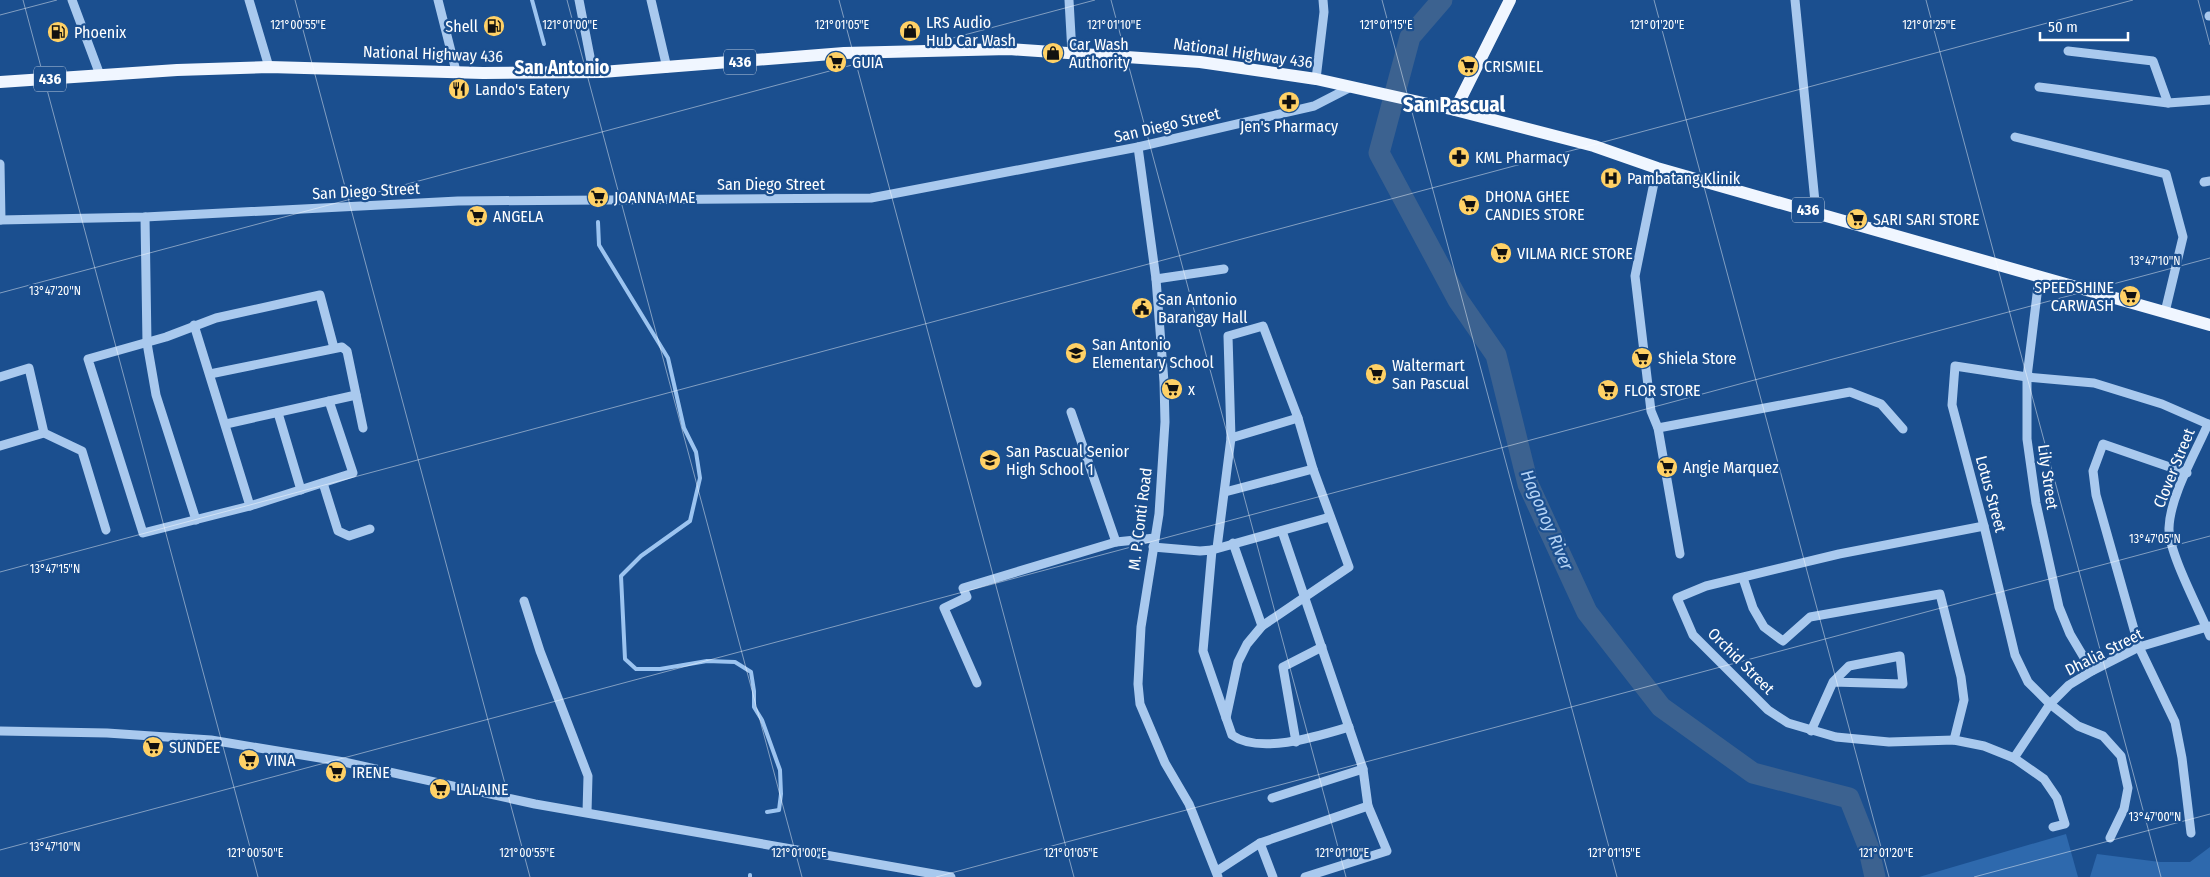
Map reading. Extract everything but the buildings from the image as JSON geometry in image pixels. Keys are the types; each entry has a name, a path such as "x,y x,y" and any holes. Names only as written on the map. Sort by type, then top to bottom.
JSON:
{"main road":[{"path":"1455,110 1510,0"},
{"name":"National Highway 436","path":"0,82 269,67 593,72 667,68 844,53 1009,49 1200,62 1316,79 1349,88 1455,110 1594,146 1657,168 2210,325"}],"street":[{"path":"72,0 100,75"},
{"path":"249,0 269,67"},
{"path":"438,0 456,71"},
{"path":"580,0 593,72"},
{"path":"651,0 667,68"},
{"path":"1069,0 1072,53"},
{"path":"1316,79 1324,12 1323,0"},
{"path":"1795,0 1816,212"},
{"path":"2068,51 2153,60 2168,103"},
{"path":"2039,87 2168,103 2210,100"},
{"name":"San Diego Street","path":"1,220 145,217 458,201 871,198 1138,148 1314,106 1349,88"},
{"path":"2015,137 2166,174 2183,237 2165,312"},
{"name":"M. P. Conti Road","path":"1138,148 1156,280 1161,331 1165,422 1159,514 1141,627 1138,684 1140,704 1166,763 1189,804 1217,874"},
{"path":"0,164 1,220"},
{"path":"1657,168 1636,276 1651,411 1658,428 1680,554"},
{"path":"145,217 147,343 156,394 196,520"},
{"path":"1156,280 1224,269"},
{"name":"Lily Street","path":"2039,278 2026,377 2027,439 2036,503 2059,607 2070,634 2092,671"},
{"path":"329,401 353,473 250,506 143,533 88,359 147,343 216,318 320,295 334,348"},
{"path":"194,325 250,506"},
{"path":"1226,718 1238,662 1247,644 1262,626 1349,567 1313,469 1298,418 1263,326 1228,336 1231,438 1203,652 1226,718 1232,735 1240,741 1249,744 1296,742 1349,728"},
{"path":"210,374 342,347 347,351 363,428"},
{"name":"Lotus Street","path":"2110,838 2124,809 2128,788 2121,756 2103,736 2078,726 2050,704 2028,682 2015,655 1952,405 1955,366 2026,377 2094,383 2162,404 2209,424"},
{"path":"0,377 29,368 44,434"},
{"path":"1658,428 1850,392 1881,404 1903,428"},
{"path":"226,424 356,395"},
{"path":"278,412 301,490"},
{"path":"1072,412 1116,542"},
{"path":"1231,438 1298,418"},
{"name":"Clover Street","path":"2209,424 2172,505 2169,530 2173,550 2209,630"},
{"path":"0,446 44,434 82,451 106,530"},
{"path":"2187,473 2103,444 2093,471 2096,495 2139,647 2175,722 2182,758 2191,833"},
{"path":"1225,492 1313,469"},
{"path":"323,483 338,531 349,536 370,529"},
{"path":"977,683 944,608 968,597 963,588 1116,542 1154,543 1200,552 1330,517"},
{"name":"Orchid Street","path":"1984,526 1839,554 1706,586 1677,598 1693,635 1768,710 1788,723 1836,737 1889,742 1954,740 1984,746 2014,758 2044,779 2057,798 2065,824 2053,827"},
{"path":"1282,530 1363,769 1368,806 1387,851 1305,877"},
{"path":"1233,543 1262,626"},
{"path":"1743,578 1753,608 1764,627 1783,642 1810,617 1940,594 1961,677 1964,700 1954,740"},
{"path":"524,601 540,651 588,776 587,812"},
{"name":"Dhalia Street","path":"2014,758 2050,704 2069,685 2139,647 2209,630"},
{"path":"1296,742 1283,667 1322,647"},
{"path":"1811,731 1833,682 1849,666 1900,656 1903,684 1833,682"},
{"path":"0,731 107,733 211,740 344,762 535,804 951,877"},
{"path":"1272,798 1363,769"},
{"path":"1217,874 1260,843 1368,806"},
{"path":"1260,843 1273,877"}],"shaded area":[{"path":"2066,834 2078,877 1919,877"},
{"path":"2210,847 2210,877 2090,877 2097,854 2160,862 2190,862"}],"waterway":[{"path":"532,0 544,44"},
{"name":"Hagonoy River","path":"1442,0 1410,37 1379,153 1458,300 1496,355 1528,484 1587,612 1661,707 1753,773 1849,798 1868,846 1875,877"},
{"path":"598,222 599,245 668,358 684,428 696,452 700,478 690,521 641,556 621,576 625,659 636,669 660,669 707,661 735,662 751,672 754,707 762,720 780,770 781,794 779,810 767,812"}],"place":[{"name":"Shell","path":"494,26"},
{"name":"LRS Audio Hub Car Wash","path":"910,31"},
{"name":"Phoenix","path":"58,32"},
{"name":"Car Wash Authority","path":"1053,53"},
{"name":"GUIA","path":"836,62"},
{"name":"CRISMIEL","path":"1468,66"},
{"name":"Lando's Eatery","path":"459,89"},
{"name":"Jen's Pharmacy","path":"1289,102"},
{"name":"KML Pharmacy","path":"1459,157"},
{"name":"Pambatang Klinik","path":"1611,178"},
{"name":"JOANNA MAE","path":"598,197"},
{"name":"DHONA GHEE CANDIES STORE","path":"1469,205"},
{"name":"ANGELA","path":"477,216"},
{"name":"SARI SARI STORE","path":"1857,219"},
{"name":"VILMA RICE STORE","path":"1501,253"},
{"name":"SPEEDSHINE CARWASH","path":"2130,296"},
{"name":"San Antonio Barangay Hall","path":"1142,308"},
{"name":"San Antonio Elementary School","path":"1076,353"},
{"name":"Shiela Store","path":"1642,358"},
{"name":"Waltermart San Pascual","path":"1376,374"},
{"name":"x","path":"1172,389"},
{"name":"FLOR STORE","path":"1608,390"},
{"name":"San Pascual Senior High School 1","path":"990,460"},
{"name":"Angie Marquez","path":"1667,467"},
{"name":"SUNDEE","path":"153,747"},
{"name":"VINA","path":"249,760"},
{"name":"IRENE","path":"336,772"},
{"name":"LALAINE","path":"440,789"}],"district":[{"name":"San Antonio","path":"562,67"},
{"name":"San Pascual","path":"1454,105"}]}
